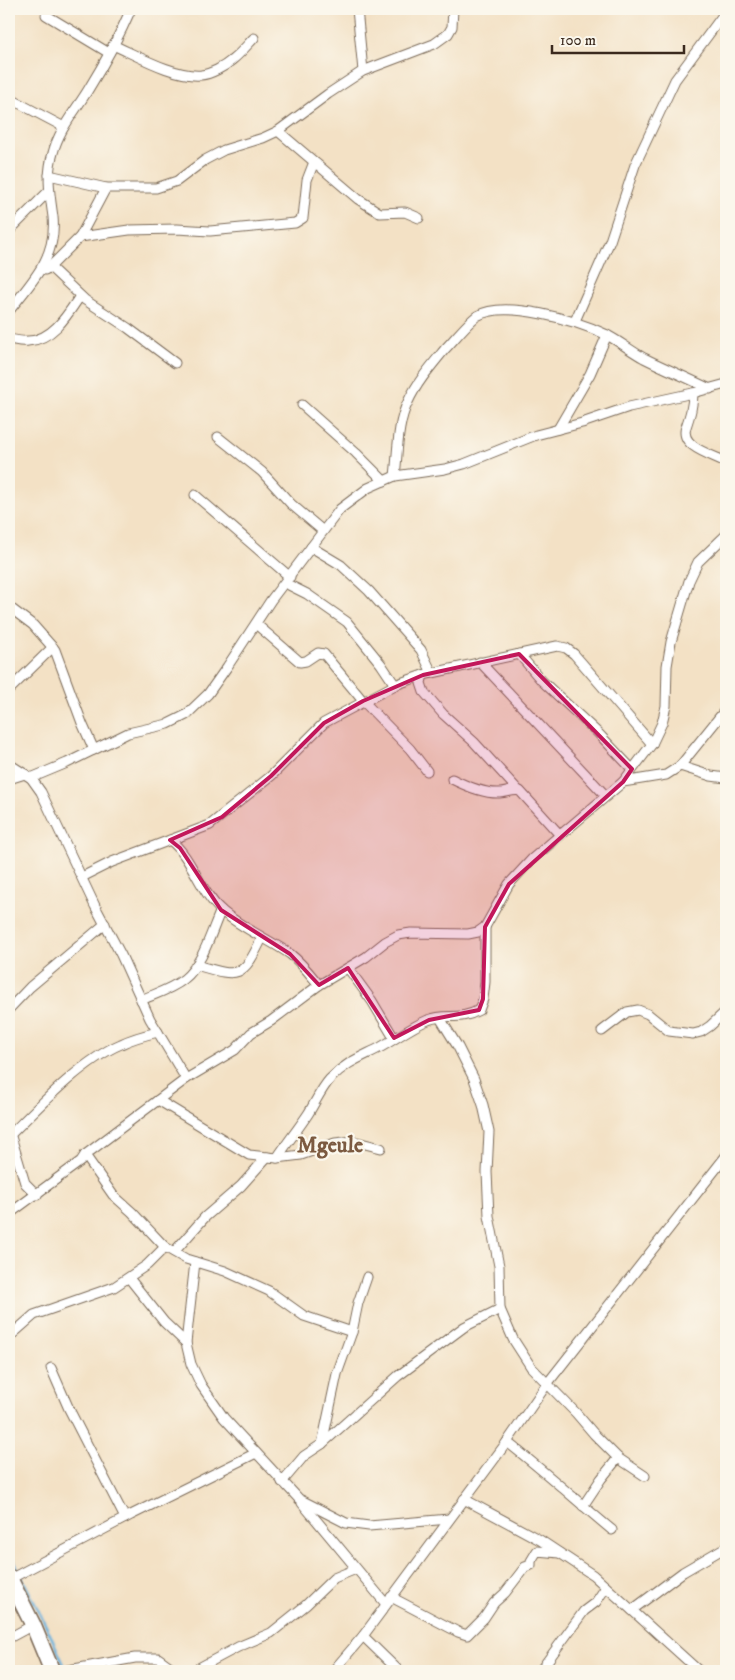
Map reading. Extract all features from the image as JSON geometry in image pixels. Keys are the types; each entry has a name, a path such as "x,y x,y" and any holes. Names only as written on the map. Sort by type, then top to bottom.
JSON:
{"main road":[{"path":"9,1578 33,1625 52,1671"}],"street":[{"path":"9,311 38,274 48,255 53,218 48,192 53,152 64,127 87,92 131,9"},
{"path":"357,9 363,72"},
{"path":"49,174 106,188 156,188 177,180 205,160 224,150 264,138 278,131 328,94 363,72 434,44 448,34 452,27 453,9"},
{"path":"575,321 610,240 635,165 675,80 726,11"},
{"path":"46,15 111,49 191,75 203,75 223,67 234,60 254,38"},
{"path":"9,98 64,127"},
{"path":"278,131 358,199 380,213 405,212 419,218"},
{"path":"80,237 129,230 177,229 210,231 295,223 303,218 307,180 314,162"},
{"path":"38,274 50,267 80,237 106,188"},
{"path":"9,231 48,192"},
{"path":"50,267 80,296 176,363"},
{"path":"9,339 29,342 42,338 54,330 65,318 80,296"},
{"path":"395,476 400,426 408,402 427,371 476,317 491,311 505,310 533,313 575,321 607,335 642,357 710,388"},
{"path":"558,429 590,374 607,335"},
{"path":"9,779 28,776 94,750 128,733 168,724 186,715 208,694 271,600 340,509 368,488 395,476 464,464 536,435 582,423 629,406 726,384"},
{"path":"693,393 693,405 684,434 697,449 726,462"},
{"path":"302,405 356,453 384,481"},
{"path":"218,437 262,472 291,504 323,531"},
{"path":"195,495 288,580 347,622 381,664 395,685"},
{"path":"9,1214 81,1161 85,1155 158,1100 186,1080 235,1050 251,1033 271,1021 319,985 366,957 385,942 398,935 468,934 478,932 485,927 492,918 497,903 509,884 532,859 623,782 652,744 662,723 666,706 667,666 671,642 689,581 698,562 726,536"},
{"path":"311,547 341,565 369,591 420,650 427,674 422,688 443,714 474,742 560,835"},
{"path":"9,608 33,625 53,646 94,750"},
{"path":"256,624 300,662 306,662 318,653 324,654 363,701 410,749 427,771"},
{"path":"9,690 53,646"},
{"path":"82,878 112,862 210,825 271,776 324,723 395,685 427,674 557,646 566,648 587,668 652,744"},
{"path":"519,654 542,681 598,733 632,769"},
{"path":"480,662 606,796"},
{"path":"623,782 666,775 680,766 726,709"},
{"path":"9,764 28,776 41,792 141,1000 186,1080"},
{"path":"680,766 711,776 726,778"},
{"path":"452,779 461,784 490,793 517,789"},
{"path":"170,840 180,848 204,889 220,910 290,954 304,966 319,985"},
{"path":"141,1000 184,980 196,966 220,910"},
{"path":"9,1009 30,987 105,924"},
{"path":"277,1158 307,1115 328,1080 354,1059 429,1020 465,1017 479,1010 483,999 485,982 485,927"},
{"path":"196,966 227,974 236,974 245,967 254,955 262,938"},
{"path":"348,968 372,1001 394,1038"},
{"path":"602,1030 627,1012 638,1010 648,1014 669,1031 693,1034 701,1032 710,1026 726,1011"},
{"path":"440,1018 474,1079 483,1105 489,1132 487,1172 489,1216 498,1266 500,1309 517,1346 530,1367 618,1458 646,1476"},
{"path":"37,1194 25,1183 9,1132 92,1061 119,1044 158,1032"},
{"path":"158,1100 249,1155 277,1158 301,1155 335,1143 353,1141 381,1148"},
{"path":"85,1155 113,1194 165,1247 195,1262 225,1271 269,1291 304,1316 352,1332"},
{"path":"334,1671 363,1636 507,1442 547,1384 726,1156"},
{"path":"174,1252 205,1217 241,1186 267,1157"},
{"path":"9,1337 34,1314 114,1286 128,1278 165,1247"},
{"path":"195,1262 186,1343 191,1364 201,1385 224,1418 299,1499 356,1568 389,1600 467,1635 484,1618 494,1603 511,1586 525,1567 532,1565 531,1562 537,1551 560,1553"},
{"path":"322,1444 338,1374 367,1277"},
{"path":"128,1278 164,1322 186,1343"},
{"path":"282,1482 304,1456 322,1444 398,1376 464,1328 500,1309"},
{"path":"51,1368 125,1518"},
{"path":"507,1442 612,1530"},
{"path":"9,1578 256,1453"},
{"path":"583,1506 618,1458"},
{"path":"464,1498 540,1540 593,1575 699,1671"},
{"path":"299,1499 346,1523 368,1526 449,1518"},
{"path":"632,1610 683,1572 726,1547"},
{"path":"193,1671 238,1646 271,1634 306,1605 334,1578 356,1568"},
{"path":"540,1671 584,1611 596,1602 606,1587"},
{"path":"9,1638 33,1625"},
{"path":"363,1636 399,1671"},
{"path":"64,1671 135,1658 158,1658 176,1671 179,1671"}],"highlighted area":[{"path":"519,654 632,769 623,782 509,884 485,927 483,999 479,1010 429,1020 394,1038 348,968 319,985 290,954 221,910 180,848 170,840 222,817 271,776 324,723 363,701 423,675"}],"waterway":[{"path":"9,1551 66,1669"}],"district":[{"name":"Mgeule","path":"330,1144"}]}
